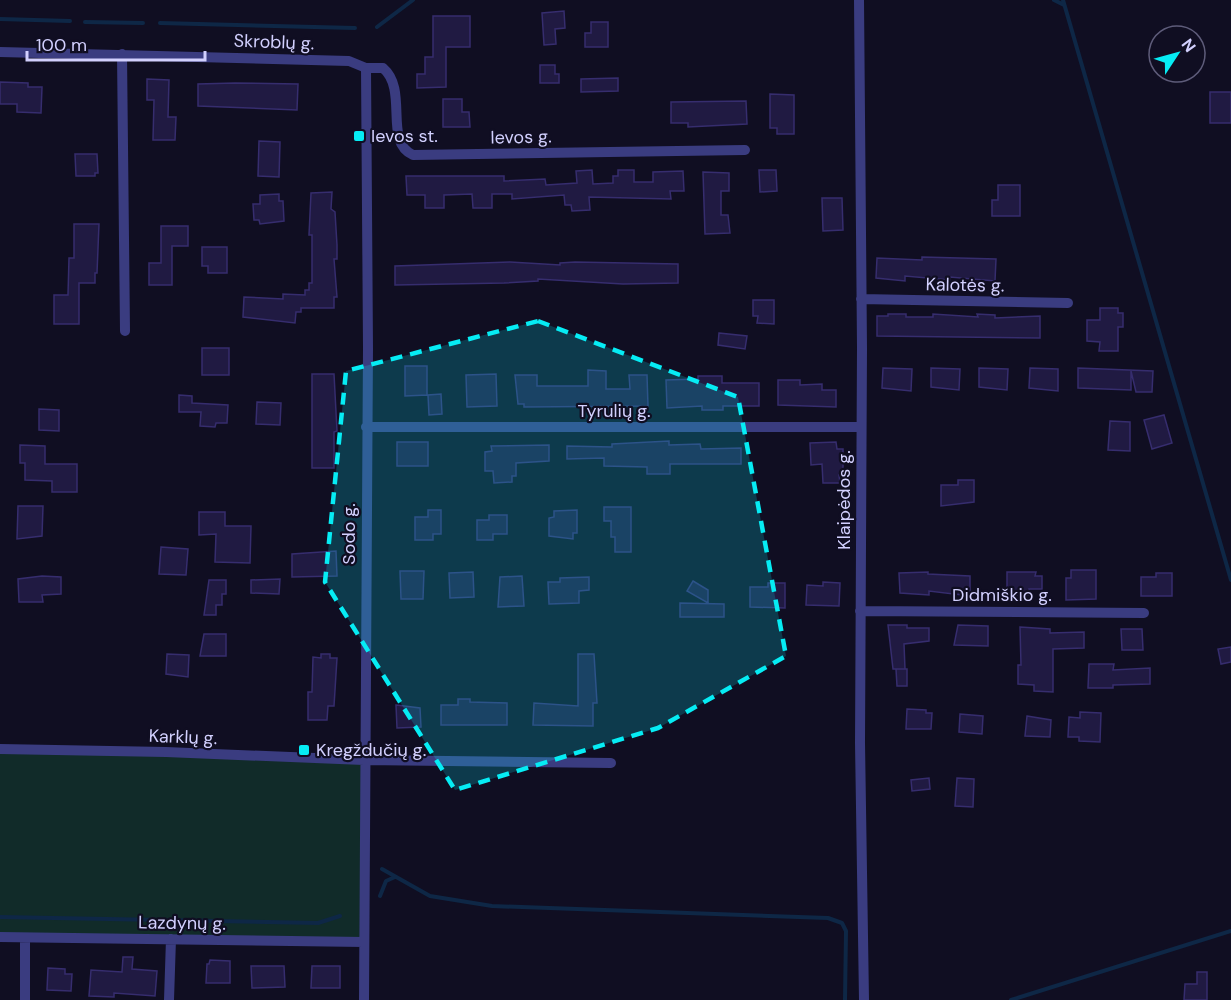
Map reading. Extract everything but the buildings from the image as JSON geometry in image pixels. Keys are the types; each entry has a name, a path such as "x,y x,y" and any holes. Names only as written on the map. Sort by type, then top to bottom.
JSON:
{"street":[{"name":"Klaipėdos g.","path":"859,0 860,610 864,1000"},
{"name":"Skroblų g.","path":"0,52 349,61 366,68"},
{"path":"122,54 125,331"},
{"name":"Ievos g.","path":"366,68 383,68 390,73 396,95 400,144 406,152 414,155 745,150"},
{"name":"Sodo g.","path":"364,1000 366,68"},
{"name":"Kalotės g.","path":"861,299 1068,303"},
{"name":"Tyrulių g.","path":"366,427 861,427"},
{"name":"Didmiškio g.","path":"860,610 1144,613"},
{"name":"Karklų g.","path":"0,749 166,752 364,760"},
{"path":"364,760 610,763"},
{"name":"Lazdynų g.","path":"0,937 364,942"},
{"path":"25,938 25,1000"},
{"path":"169,1000 171,939"}],"highlighted area":[{"path":"538,321 738,397 786,656 658,728 455,790 325,582 346,371"}],"green space":[{"path":"0,749 364,760 364,942 0,937"}],"waterway":[{"path":"377,27 413,0"},
{"path":"1054,0 1064,5"},
{"path":"1063,0 1231,580"},
{"path":"0,19 70,21"},
{"path":"85,22 143,23"},
{"path":"160,23 355,28"},
{"path":"382,869 430,896 492,906 828,918 842,923 846,931 845,1000"},
{"path":"380,896 386,881 395,877"},
{"path":"0,917 318,923 340,916"},
{"path":"1011,1000 1231,931"}],"place":[{"name":"Ievos st.","path":"359,136"},
{"name":"Kregždučių g.","path":"304,750"}]}
